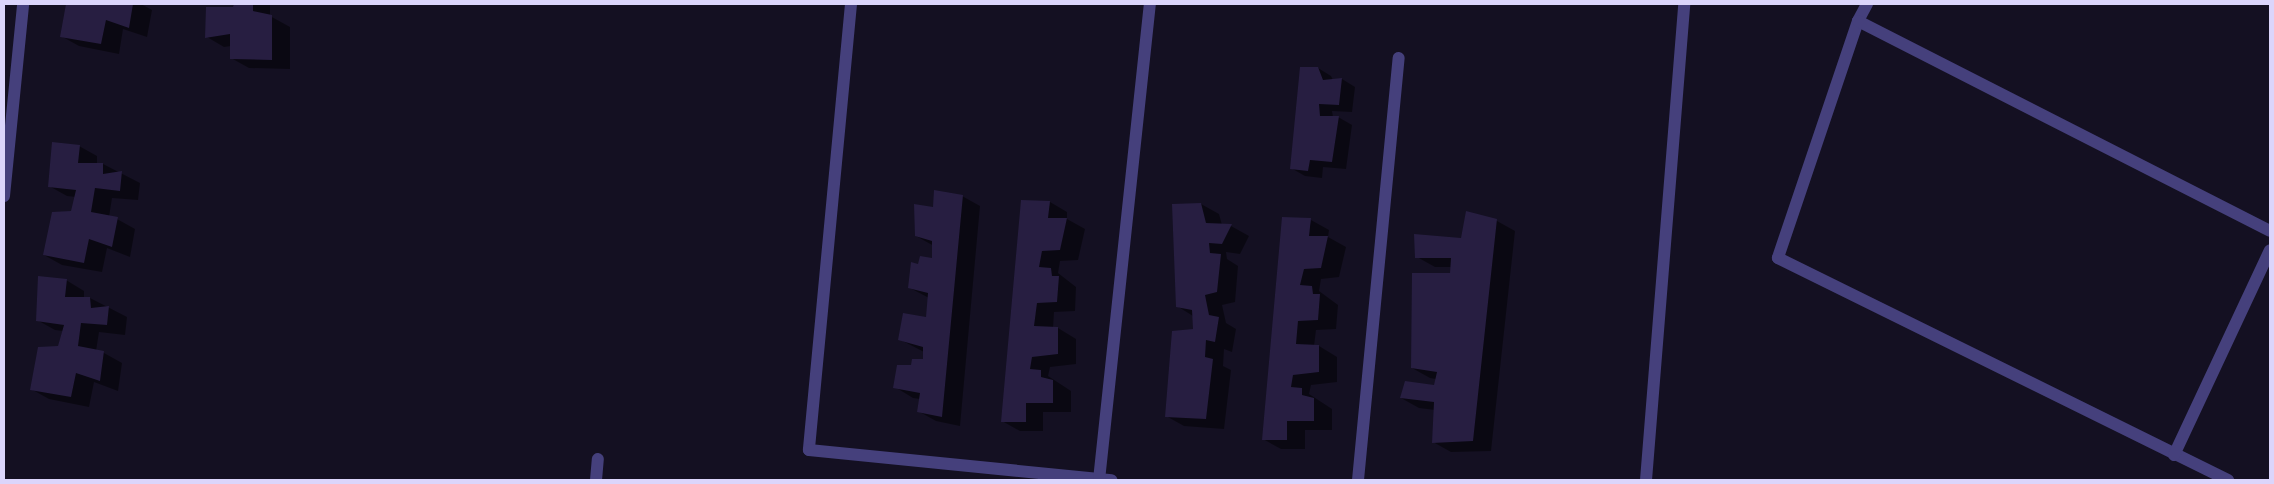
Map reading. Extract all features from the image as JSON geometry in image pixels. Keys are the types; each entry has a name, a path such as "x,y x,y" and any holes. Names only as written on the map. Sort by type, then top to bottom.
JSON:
{"street":[{"path":"4,196 23,4"},
{"path":"851,4 809,450 1112,480"},
{"path":"1099,480 1150,4"},
{"path":"1646,480 1684,4"},
{"path":"1867,4 1858,21 1778,258 2228,480"},
{"path":"1858,21 2270,231"},
{"path":"1358,480 1399,58"},
{"path":"2174,455 2270,250"},
{"path":"596,480 598,458"}],"building":[{"path":"66,4 133,4 129,28 106,20 101,44 60,37"},
{"path":"234,4 253,4 253,11 272,15 272,60 230,59 230,34 205,38 206,7 233,7"},
{"path":"1300,67 1318,67 1323,80 1342,78 1339,105 1319,104 1320,116 1339,116 1332,162 1310,160 1308,171 1290,169"},
{"path":"52,142 80,145 78,163 103,163 103,174 122,171 120,191 95,188 91,212 118,217 112,247 89,239 84,263 43,255 52,212 71,211 76,190 48,187"},
{"path":"934,190 963,195 942,417 917,412 920,393 893,388 897,365 911,365 912,359 923,359 923,347 898,340 903,313 926,317 928,293 908,288 911,262 918,264 920,256 932,258 932,241 915,236 914,204 933,207"},
{"path":"1021,200 1050,201 1048,218 1067,218 1060,250 1042,251 1039,267 1051,268 1052,276 1059,276 1057,302 1037,303 1034,326 1058,327 1058,354 1032,357 1030,369 1041,370 1041,377 1053,380 1053,403 1026,403 1026,422 1001,422"},
{"path":"1201,203 1206,223 1232,224 1222,244 1209,243 1210,253 1221,254 1217,292 1205,295 1209,315 1219,317 1215,342 1206,340 1205,357 1213,359 1206,419 1165,417 1172,331 1193,329 1192,310 1176,307 1172,204"},
{"path":"1466,211 1497,219 1473,441 1432,443 1434,402 1400,398 1405,381 1434,385 1437,372 1411,368 1412,273 1450,273 1451,258 1415,258 1414,234 1461,238"},
{"path":"1282,217 1311,218 1309,236 1328,236 1321,268 1304,269 1300,285 1312,286 1313,294 1320,294 1318,320 1298,321 1296,344 1319,345 1319,372 1293,375 1291,387 1302,388 1302,395 1314,398 1314,421 1287,421 1287,440 1262,440"},
{"path":"38,276 67,279 65,297 90,297 91,308 109,306 107,325 81,323 78,346 104,351 100,381 76,373 71,397 30,390 38,347 58,346 64,325 36,321"}]}
